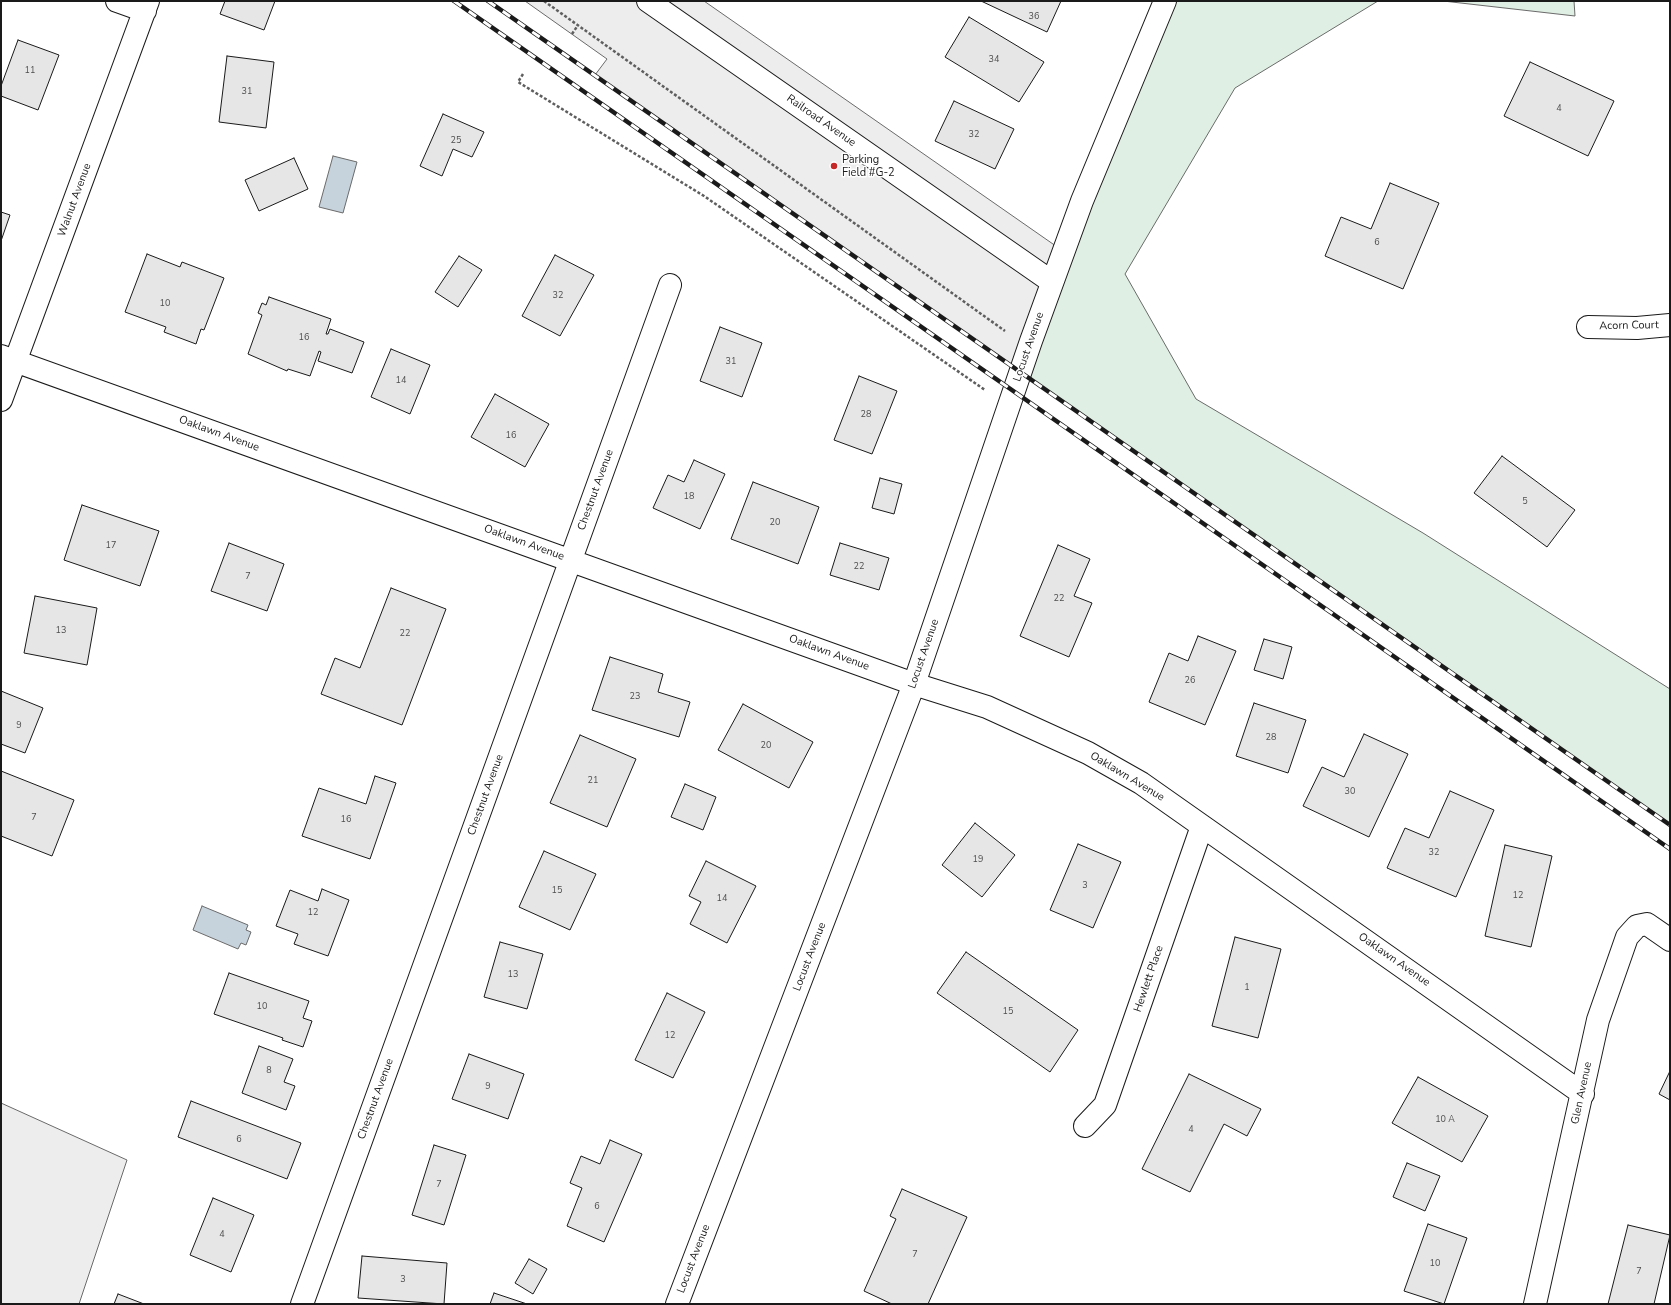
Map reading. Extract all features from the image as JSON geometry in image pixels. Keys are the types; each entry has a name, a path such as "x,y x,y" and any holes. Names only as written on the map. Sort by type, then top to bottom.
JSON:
{"street":[{"path":"117,1 147,6"},
{"name":"Railroad Avenue","path":"648,1 1052,282"},
{"name":"Locust Avenue","path":"677,1304 914,684 1052,282 1082,201 1165,1"},
{"name":"Walnut Avenue","path":"1,400 8,358 147,6"},
{"name":"Chestnut Avenue","path":"302,1304 670,285"},
{"name":"Acorn Court","path":"1588,326 1637,328 1670,325"},
{"name":"Oaklawn Avenue","path":"8,358 914,684 987,707 1088,753 1141,783 1583,1094"},
{"name":"Hewlett Place","path":"1085,1126 1105,1105 1202,826"},
{"name":"Glen Avenue","path":"1535,1304 1583,1094 1598,1020 1627,937 1637,926 1647,924 1670,940"}],"path":[{"path":"544,1 1005,331"},
{"path":"572,34 578,26"},
{"path":"523,74 518,82 704,196 989,393"}],"green space":[{"path":"1165,1 1378,1 1235,88 1125,274 1196,399 1423,533 1670,689 1670,825 1020,373"},
{"path":"1443,1 1574,1 1575,16"}],"shaded area":[{"name":"Parking Field #G-2","path":"525,1 704,1 1063,251 1020,373 595,75 607,59"},
{"path":"333,156 357,162 343,213 319,207"},
{"path":"202,906 248,925 246,930 251,932 246,945 241,943 238,949 193,930"},
{"path":"1,1103 127,1160 79,1304 1,1304"}],"building":[{"path":"225,1 275,1 264,30 220,14"},
{"path":"981,1 1061,1 1047,32"},
{"path":"969,17 1044,62 1019,102 945,57"},
{"path":"18,40 59,55 38,110 1,96 1,86"},
{"path":"227,56 274,62 266,128 219,122"},
{"path":"1530,62 1614,101 1588,156 1504,116"},
{"path":"954,101 1014,129 995,169 935,141"},
{"path":"443,114 484,132 472,157 453,149 442,176 420,166"},
{"path":"294,158 308,189 259,211 245,180"},
{"path":"1390,183 1439,203 1403,289 1325,256 1341,217 1371,229"},
{"path":"1,212 10,215 1,241"},
{"path":"147,254 180,267 182,262 224,278 204,330 201,329 196,344 164,332 166,327 125,312"},
{"path":"555,255 594,275 560,336 522,316"},
{"path":"459,256 482,270 458,307 435,292"},
{"path":"269,297 331,319 326,334 328,334 330,329 364,342 352,373 318,361 321,352 319,351 310,376 288,369 287,371 248,354 262,315 258,313 262,303 266,305"},
{"path":"720,327 762,343 742,397 700,381"},
{"path":"391,349 430,365 410,414 371,397"},
{"path":"859,376 897,391 872,454 834,440"},
{"path":"495,394 549,424 525,467 471,437"},
{"path":"1502,456 1575,510 1547,547 1474,493"},
{"path":"694,460 725,474 700,529 653,508 668,475 684,482"},
{"path":"880,478 902,484 894,514 872,508"},
{"path":"753,482 819,507 798,564 731,539"},
{"path":"82,505 159,531 140,586 64,560"},
{"path":"229,543 284,564 267,611 211,591"},
{"path":"840,543 889,558 879,590 830,575"},
{"path":"1058,545 1090,559 1074,596 1092,603 1069,657 1020,636"},
{"path":"391,588 446,609 402,725 321,694 335,658 360,668"},
{"path":"35,596 97,608 87,665 24,653"},
{"path":"1198,636 1236,651 1205,725 1149,702 1169,653 1188,661"},
{"path":"1264,639 1292,647 1283,679 1254,670"},
{"path":"610,657 663,674 658,692 690,702 679,737 592,710"},
{"path":"1,691 43,708 25,753 1,744"},
{"path":"1254,703 1306,720 1288,773 1236,756"},
{"path":"743,704 813,742 789,788 718,750"},
{"path":"1364,734 1408,754 1369,837 1303,806 1322,767 1344,777"},
{"path":"580,735 636,759 607,827 550,803"},
{"path":"1,771 74,800 52,856 1,836"},
{"path":"375,776 396,783 370,859 302,836 319,788 366,804"},
{"path":"685,784 716,797 703,830 671,817"},
{"path":"1450,791 1494,810 1456,897 1387,868 1405,828 1429,838"},
{"path":"975,823 1015,855 982,897 942,865"},
{"path":"1078,844 1121,862 1093,928 1050,910"},
{"path":"1505,845 1552,856 1531,947 1485,936"},
{"path":"544,851 596,874 570,930 519,907"},
{"path":"706,861 756,886 727,943 690,924 701,902 689,896"},
{"path":"322,889 349,900 328,956 294,944 298,934 276,926 290,890 318,901"},
{"path":"1235,937 1281,949 1258,1038 1212,1026"},
{"path":"500,942 543,954 527,1009 484,997"},
{"path":"966,952 1078,1030 1050,1072 937,993"},
{"path":"229,973 309,1001 303,1018 312,1021 303,1047 282,1040 283,1038 214,1014"},
{"path":"667,993 705,1012 673,1078 635,1060"},
{"path":"259,1046 293,1059 284,1082 295,1086 286,1110 242,1093"},
{"path":"469,1054 524,1074 508,1119 452,1099"},
{"path":"1670,1071 1670,1100 1659,1094"},
{"path":"1189,1074 1261,1109 1247,1136 1224,1124 1190,1192 1142,1169"},
{"path":"1418,1077 1488,1116 1462,1162 1392,1123"},
{"path":"191,1101 301,1143 287,1179 178,1137"},
{"path":"610,1140 642,1154 604,1242 567,1226 582,1188 570,1183 581,1156 600,1164"},
{"path":"434,1145 466,1155 444,1225 412,1215"},
{"path":"1407,1163 1440,1176 1425,1211 1393,1197"},
{"path":"902,1189 967,1217 928,1304 892,1304 864,1291 896,1219 890,1216"},
{"path":"213,1198 254,1215 231,1272 190,1255"},
{"path":"1428,1224 1467,1238 1444,1304 1404,1291"},
{"path":"1628,1225 1670,1235 1654,1304 1608,1304"},
{"path":"362,1256 447,1263 444,1304 358,1298"},
{"path":"529,1259 547,1269 533,1294 515,1283"},
{"path":"494,1293 527,1304 490,1304"},
{"path":"118,1294 144,1304 114,1304"}],"railway":[{"path":"454,1 1670,849"},
{"path":"488,1 1670,825"}],"place":[{"name":"Parking Field #G-2","path":"834,166"}]}
